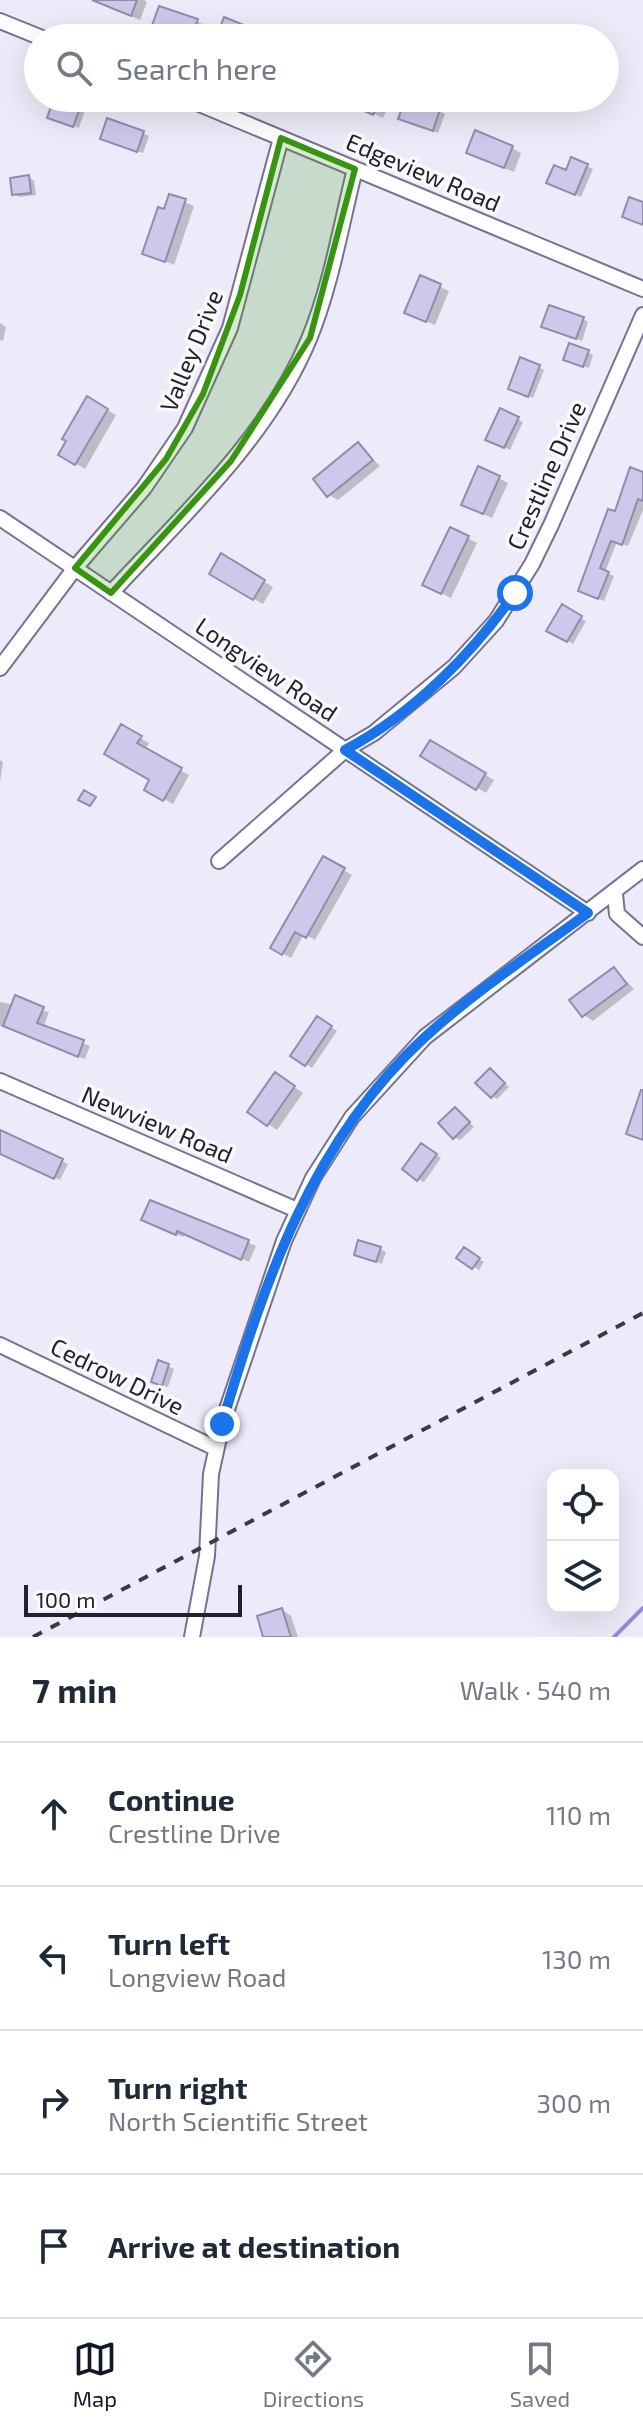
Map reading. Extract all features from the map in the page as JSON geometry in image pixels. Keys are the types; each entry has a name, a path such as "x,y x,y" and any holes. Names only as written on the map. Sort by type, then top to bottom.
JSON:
{"street":[{"path":"0,21 24,31"},
{"name":"Edgeview Road","path":"219,112 643,289"},
{"name":"Valley Drive","path":"0,668 75,568 166,459 203,394 240,295 281,138"},
{"path":"111,593 231,461 301,358 318,315 355,169"},
{"name":"Crestline Drive","path":"219,861 345,750 374,733 454,667 515,593 551,525 643,315"},
{"name":"Longview Road","path":"0,518 588,913"},
{"path":"192,1637 206,1545 215,1448 262,1302 297,1210 338,1137 400,1061 451,1015 615,894 643,869"},
{"path":"615,894 617,914 643,937"},
{"name":"Newview Road","path":"0,1081 297,1210"},
{"name":"Cedrow Drive","path":"0,1345 215,1448"}],"highlighted area":[{"path":"281,138 355,169 310,338 231,461 111,593 75,568 166,459 203,394 240,295"}],"building":[{"path":"92,0 137,0 131,16"},
{"path":"159,6 198,19 196,24 152,24"},
{"path":"224,17 242,24 221,24"},
{"path":"49,112 78,112 73,127 47,118"},
{"path":"401,112 439,112 433,131 398,119"},
{"path":"107,118 144,131 137,152 100,139"},
{"path":"475,130 513,146 504,168 466,153"},
{"path":"571,157 588,164 575,195 546,183 554,165 566,170"},
{"path":"29,175 31,193 12,195 10,178"},
{"path":"169,194 186,199 165,262 142,254 158,207 164,209"},
{"path":"629,197 643,202 643,225 622,217"},
{"path":"420,275 441,284 426,322 404,313"},
{"path":"549,305 584,317 576,339 541,327"},
{"path":"569,343 589,350 583,367 563,360"},
{"path":"520,357 540,365 528,397 508,389"},
{"path":"87,396 108,409 75,465 58,455 66,441 62,439"},
{"path":"500,408 519,417 504,448 485,440"},
{"path":"358,442 373,460 327,497 313,479"},
{"path":"478,466 500,476 483,514 461,505"},
{"path":"630,467 643,472 643,501 638,499 622,545 611,541 600,568 609,572 598,599 578,591 608,509 615,511"},
{"path":"450,527 469,536 441,594 422,585"},
{"path":"221,553 265,580 253,600 209,574"},
{"path":"562,604 582,616 567,642 546,631"},
{"path":"121,724 142,736 137,743 182,768 163,801 144,790 149,780 104,754"},
{"path":"430,740 486,773 476,790 420,756"},
{"path":"84,790 96,797 90,806 78,800"},
{"path":"323,856 345,868 306,938 295,932 282,955 270,948"},
{"path":"614,967 627,984 582,1017 569,1000"},
{"path":"15,995 44,1007 37,1023 84,1040 78,1057 3,1026"},
{"path":"317,1016 332,1026 305,1066 290,1056"},
{"path":"490,1068 505,1083 491,1098 475,1083"},
{"path":"275,1072 295,1086 267,1126 247,1112"},
{"path":"643,1090 643,1140 626,1134"},
{"path":"455,1107 470,1122 453,1139 438,1123"},
{"path":"0,1130 63,1159 54,1179 0,1154"},
{"path":"421,1143 437,1154 417,1181 402,1169"},
{"path":"150,1200 249,1240 241,1260 177,1231 176,1235 141,1220"},
{"path":"358,1240 381,1247 376,1262 354,1255"},
{"path":"464,1247 480,1258 472,1269 456,1258"},
{"path":"158,1360 169,1364 162,1386 151,1382"},
{"path":"282,1608 291,1637 263,1637 257,1616"}],"waterway":[{"path":"614,1637 643,1608"}],"railway":[{"path":"33,1637 643,1313"}],"route":[{"path":"222,1424 266,1288 297,1210 313,1178 352,1117 425,1037 588,913 345,750 374,733 454,667 496,621 515,593"}]}
